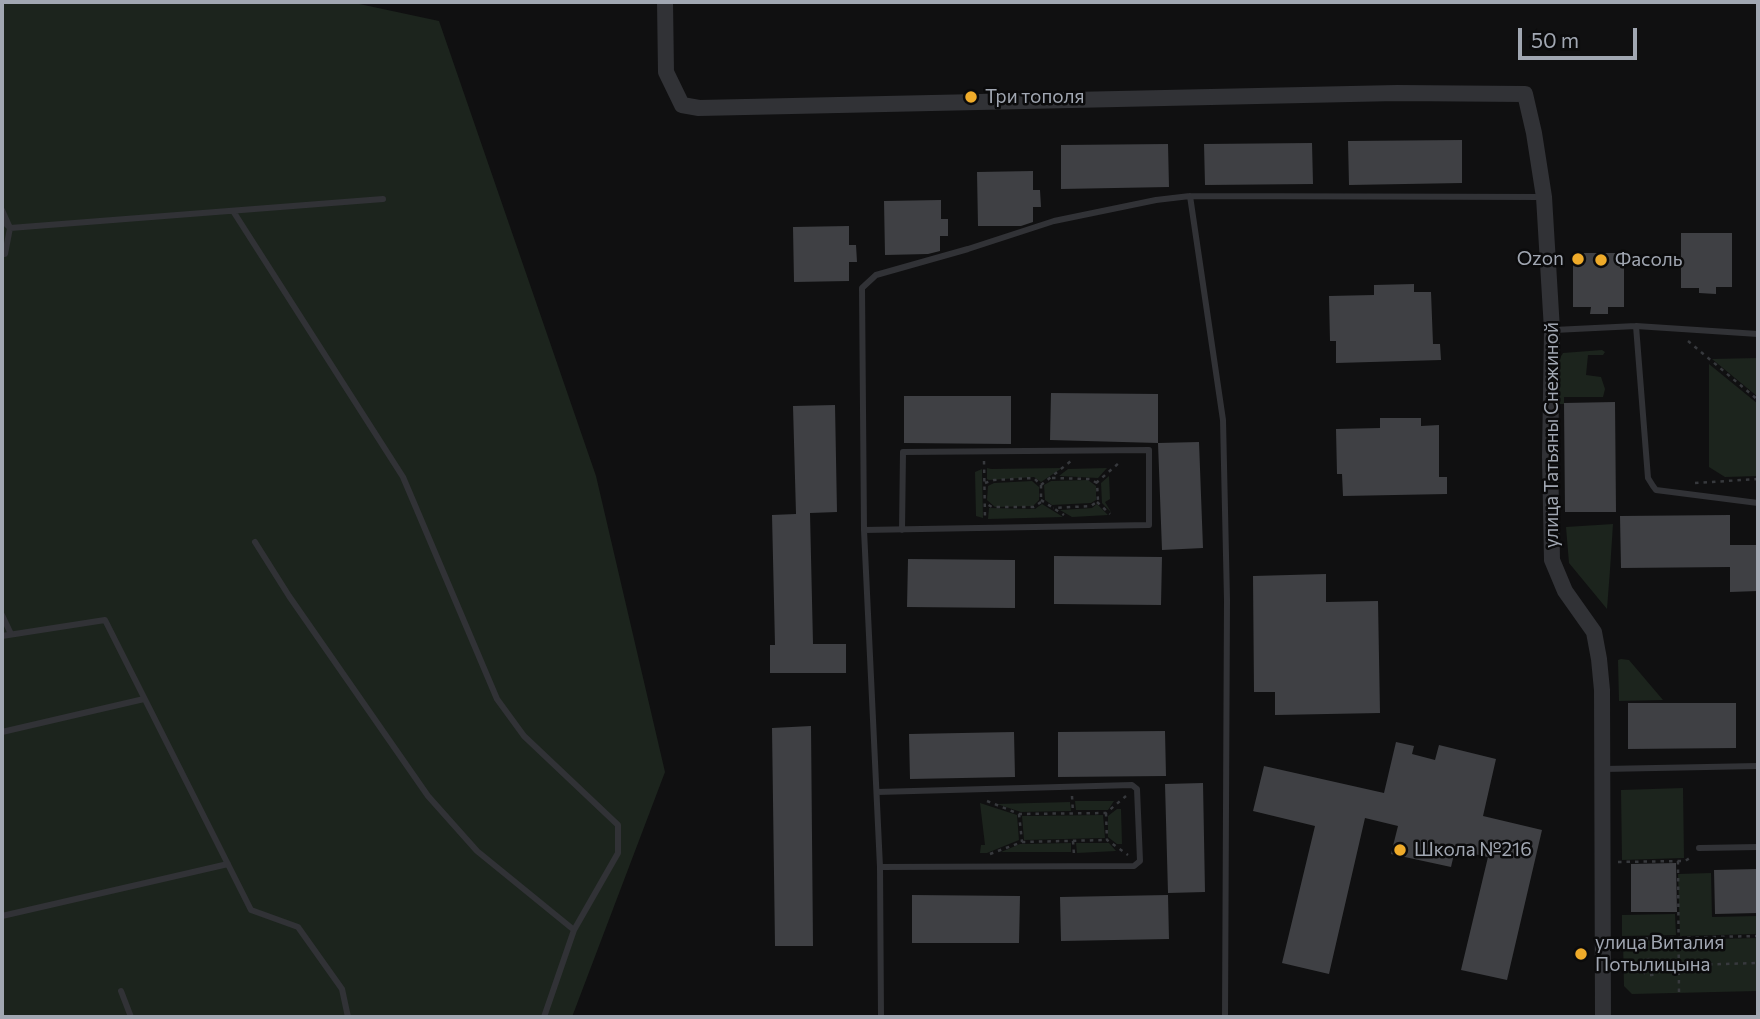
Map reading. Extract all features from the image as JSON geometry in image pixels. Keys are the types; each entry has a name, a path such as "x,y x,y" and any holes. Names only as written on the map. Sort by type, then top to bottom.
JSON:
{"street":[{"name":"улица Татьяны Снежиной","path":"665,2 666,72 682,104 699,108 1398,93 1525,94 1544,197 1552,330 1552,560 1565,591 1594,632 1598,645 1602,690 1604,1017"}],"lane":[{"path":"1190,196 1223,420 1227,600 1225,1017"},
{"path":"881,1017 880,867 864,530 862,288 876,275 1054,221 1156,200 1190,196 1544,197"},
{"path":"2,220 10,228 383,200"},
{"path":"2,210 10,228 5,254 2,254"},
{"path":"233,211 403,477 497,699 524,736 618,825 618,853 574,930 544,1017"},
{"path":"1552,330 1636,326 1758,334"},
{"path":"1636,326 1648,478 1653,486 1656,490 1758,503"},
{"path":"864,530 902,530 1149,525 1149,450 903,452 902,530"},
{"path":"255,542 289,596 428,796 477,851 574,930"},
{"path":"2,615 11,634"},
{"path":"2,636 105,620 251,910 299,927 342,989 348,1017"},
{"path":"2,732 144,699"},
{"path":"1602,769 1758,766"},
{"path":"877,792 1130,785 1136,788 1139,863 1134,866 1075,867 880,867"},
{"path":"1699,848 1758,847"},
{"path":"2,916 228,864"},
{"path":"121,990 131,1017"}],"path":[{"path":"1675,328 1709,361 1758,400"},
{"path":"1041,485 1077,456 1080,450"},
{"path":"1096,483 1135,450"},
{"path":"984,451 985,528"},
{"path":"985,483 1034,478 1041,485 1041,500 1034,508 992,507 985,503"},
{"path":"1052,478 1090,479 1096,483"},
{"path":"1688,483 1758,480"},
{"path":"1096,483 1097,502 1112,516 1117,525"},
{"path":"1041,500 1066,516 1072,526"},
{"path":"1053,508 1091,506 1097,502"},
{"path":"1071,786 1073,813"},
{"path":"975,789 991,804 1019,814 1106,813 1136,788"},
{"path":"1106,813 1107,840"},
{"path":"1019,814 1022,842"},
{"path":"967,867 1022,842 1107,840 1139,863"},
{"path":"1073,841 1075,867"},
{"path":"1618,862 1685,861 1694,856 1699,848"},
{"path":"1678,861 1679,995"},
{"path":"1619,939 1758,936"},
{"path":"1648,958 1653,959 1658,966 1657,971 1649,975 1644,973 1642,966 1643,961 1648,958"},
{"path":"1658,966 1758,963"},
{"path":"1620,967 1642,966"}],"shaded area":[{"path":"2,2 350,2 439,21 596,476 665,772 572,1017 2,1017"},
{"path":"1605,352 1603,355 1588,355 1586,375 1601,377 1605,389 1603,397 1564,397 1564,404 1558,404 1560,358 1563,353"},
{"path":"1758,358 1758,397 1712,359"},
{"path":"1709,364 1758,404 1758,476 1725,477 1709,467"},
{"path":"987,468 1062,468 1041,482 1034,477 989,480"},
{"path":"1107,468 1098,478 1059,476 1068,469"},
{"path":"982,469 983,518 976,516 975,472"},
{"path":"1109,476 1110,499 1105,502 1111,512 1102,503 1101,483"},
{"path":"1088,480 1096,486 1096,500 1091,503 1052,505 1045,500 1044,485 1051,481"},
{"path":"1032,481 1039,487 1039,500 1033,506 995,507 987,500 988,486 994,483"},
{"path":"1042,504 1063,517 988,519 989,508 1035,509"},
{"path":"1097,504 1108,515 1072,517 1060,510 1092,508"},
{"path":"1613,524 1607,609 1569,563 1566,527"},
{"path":"1618,660 1629,660 1663,700 1619,701"},
{"path":"1683,788 1684,858 1622,860 1621,790"},
{"path":"1075,801 1114,801 1108,810 1076,810"},
{"path":"1070,802 1071,811 1021,812 997,804"},
{"path":"980,803 1017,815 1019,840 987,853 980,853 981,845 985,845"},
{"path":"1121,809 1122,844 1117,844 1108,837 1108,816"},
{"path":"1103,815 1105,838 1024,840 1022,816"},
{"path":"1071,843 1071,852 1001,852 1020,844"},
{"path":"1076,843 1109,843 1116,851 1077,853"},
{"path":"1711,873 1712,917 1758,916 1758,934 1680,936 1678,874"},
{"path":"1675,914 1676,935 1622,936 1622,915"},
{"path":"1758,938 1758,991 1632,994 1624,986 1623,941"}],"building":[{"path":"1462,140 1462,183 1349,185 1348,141"},
{"path":"1312,143 1313,184 1205,185 1204,144"},
{"path":"1168,144 1169,187 1061,189 1061,145"},
{"path":"1033,171 1033,190 1040,190 1041,207 1033,207 1033,222 1021,226 978,226 977,172"},
{"path":"941,200 941,219 948,219 948,236 940,236 940,251 928,254 885,255 884,201"},
{"path":"849,226 849,245 856,245 857,262 849,262 849,281 794,282 793,227"},
{"path":"1681,233 1732,233 1732,287 1716,287 1716,294 1699,293 1699,288 1681,288"},
{"path":"1573,253 1624,253 1624,307 1608,307 1608,314 1590,314 1591,307 1573,307"},
{"path":"1414,284 1414,292 1431,292 1433,344 1440,344 1441,360 1336,363 1336,341 1330,341 1329,296 1374,295 1374,285"},
{"path":"1051,393 1158,394 1158,443 1050,440"},
{"path":"904,396 1011,396 1011,444 904,443"},
{"path":"1615,402 1616,512 1565,512 1564,403"},
{"path":"835,405 837,512 810,513 813,644 846,644 846,673 770,673 770,645 775,645 772,515 796,514 793,406"},
{"path":"1380,418 1421,418 1421,426 1439,425 1439,477 1447,477 1447,494 1343,496 1342,474 1337,474 1336,429 1380,428"},
{"path":"1199,442 1203,548 1162,550 1158,443"},
{"path":"1730,515 1730,545 1758,545 1758,591 1730,592 1730,567 1621,568 1620,516"},
{"path":"1054,556 1162,557 1161,605 1054,604"},
{"path":"908,559 1015,560 1015,608 907,607"},
{"path":"1326,574 1326,602 1378,601 1380,713 1275,715 1275,692 1254,692 1253,576"},
{"path":"1628,703 1736,703 1736,748 1628,749"},
{"path":"811,726 813,946 775,946 772,728"},
{"path":"1165,731 1166,776 1058,777 1058,732"},
{"path":"1014,732 1015,777 910,779 909,734"},
{"path":"1396,742 1414,746 1412,754 1435,760 1439,745 1496,759 1483,816 1542,830 1507,980 1461,970 1488,857 1455,850 1451,867 1391,854 1398,826 1365,818 1329,974 1282,963 1315,826 1253,811 1264,766 1384,793"},
{"path":"1203,783 1205,892 1168,893 1165,784"},
{"path":"1676,863 1677,912 1631,912 1631,864"},
{"path":"1758,869 1758,913 1715,914 1714,870"},
{"path":"912,895 1020,896 1019,943 912,943"},
{"path":"1168,895 1169,939 1061,941 1060,897"}],"place":[{"name":"Три тополя","path":"971,97"},
{"name":"Ozon","path":"1578,259"},
{"name":"Фасоль","path":"1601,260"},
{"name":"Школа №216","path":"1400,850"},
{"name":"улица Виталия Потылицына","path":"1581,954"}]}
